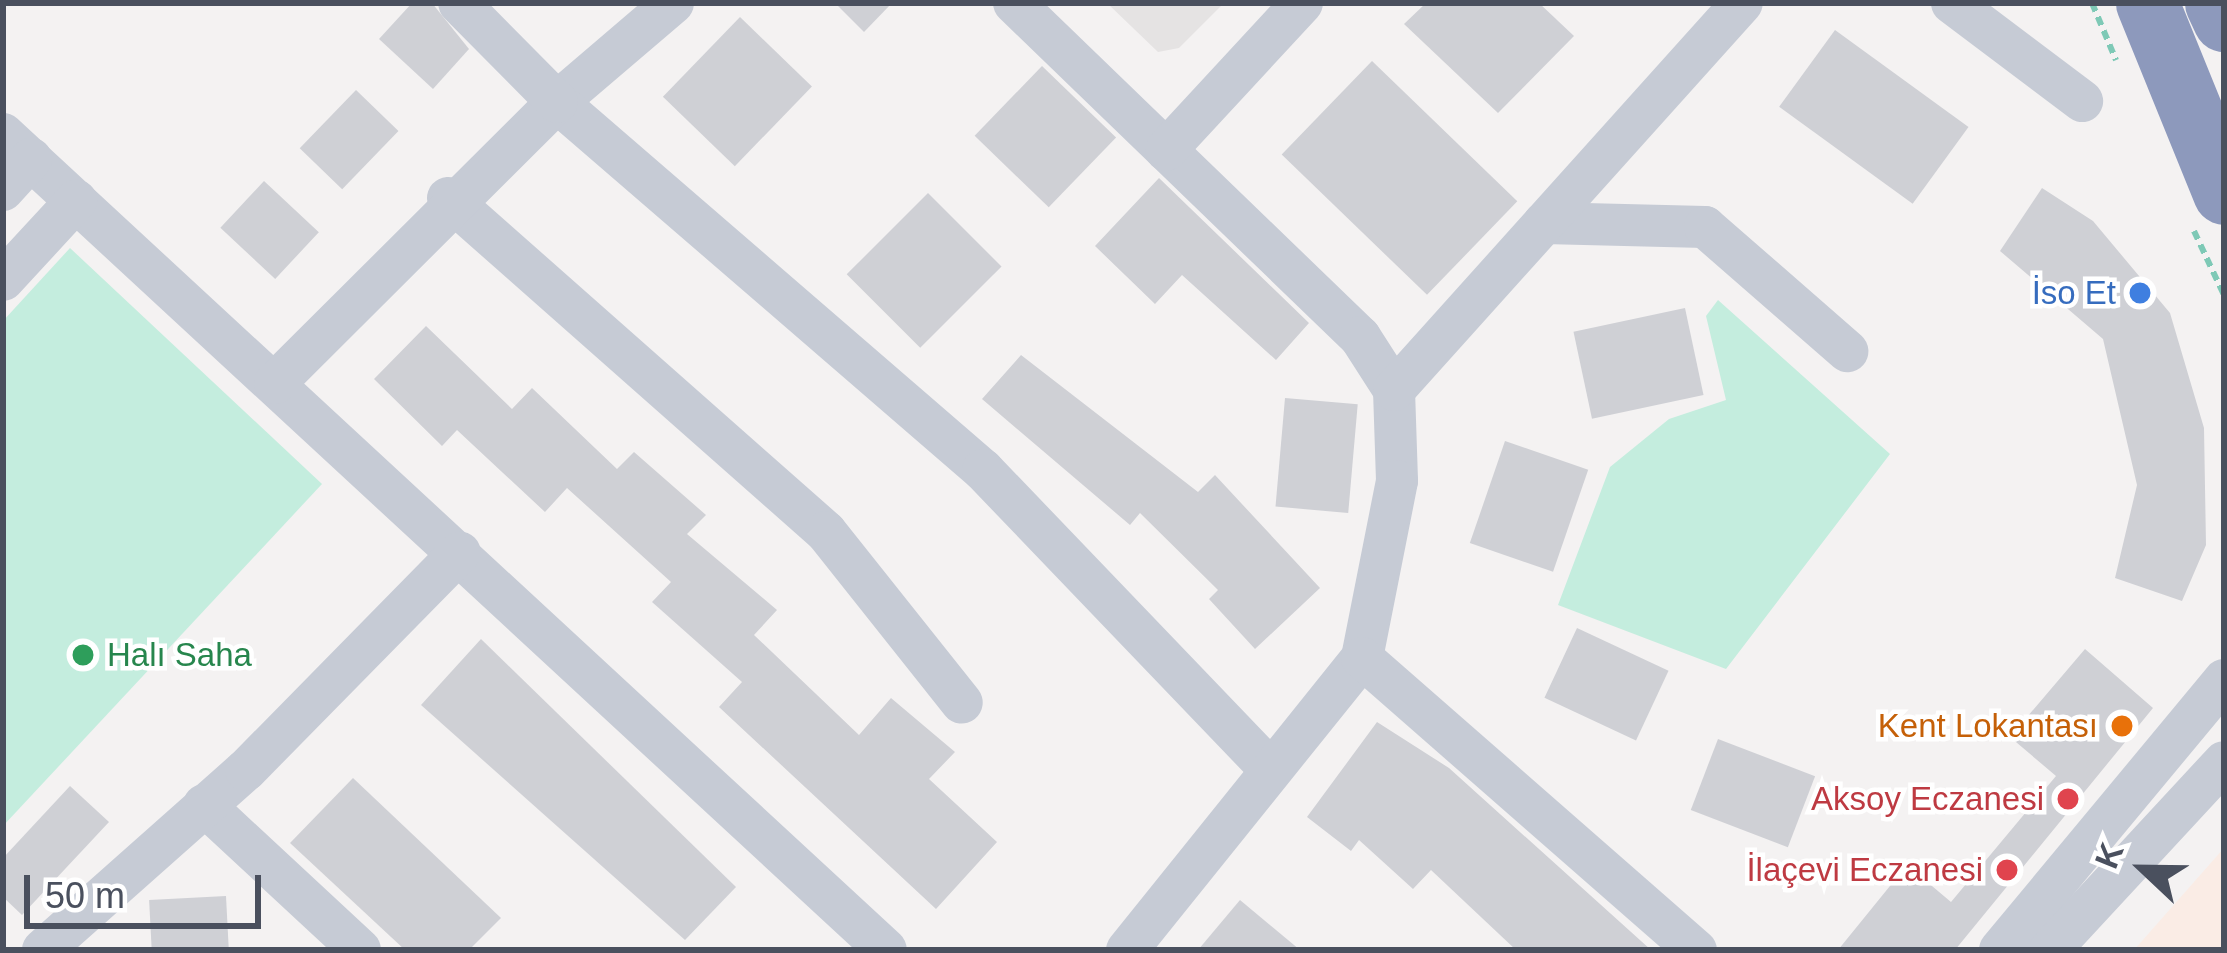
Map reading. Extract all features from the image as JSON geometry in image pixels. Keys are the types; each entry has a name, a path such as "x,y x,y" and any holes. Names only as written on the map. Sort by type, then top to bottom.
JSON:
{"highway":[{"path":"2147,3 2224,193"},
{"path":"2216,3 2224,20"}],"street":[{"path":"459,3 557,102 983,470 1271,770"},
{"path":"275,383 448,199 673,3"},
{"path":"1014,3 1360,337 1394,390 1394,504 1362,658 1126,950"},
{"path":"1166,150 1302,3"},
{"path":"1394,390 1742,3"},
{"path":"1952,3 2083,101"},
{"path":"12,161 76,201 886,950"},
{"path":"448,199 826,532 962,703"},
{"path":"3,280 76,201"},
{"path":"1544,223 1705,227 1846,351"},
{"path":"63,944 460,552"},
{"path":"1362,658 1696,950"},
{"path":"2000,950 2224,680"},
{"path":"2050,950 2224,762"},
{"path":"204,805 360,950"}],"shaded area":[{"path":"1107,3 1224,3 1179,48 1158,52"},
{"path":"2224,848 2224,950 2134,950"}],"green space":[{"name":"Halı Saha","path":"70,248 322,484 3,826 3,321"},
{"path":"1718,300 1890,454 1726,669 1558,605 1610,467 1669,419 1726,400 1706,316"}],"building":[{"path":"412,3 432,3 469,49 433,89 379,39"},
{"path":"835,3 892,3 864,32"},
{"path":"1426,3 1539,3 1574,36 1498,113 1404,24"},
{"path":"740,17 812,86 735,166 663,97"},
{"path":"1835,30 1968,127 1913,204 1779,107"},
{"path":"1372,61 1517,201 1427,295 1282,155"},
{"path":"1042,66 1116,138 1049,207 975,136"},
{"path":"356,90 398,131 342,189 300,148"},
{"path":"1159,178 1309,323 1276,360 1182,275 1155,304 1095,246"},
{"path":"264,181 319,232 275,279 220,228"},
{"path":"2042,188 2093,221 2170,313 2204,428 2206,545 2182,601 2115,578 2137,485 2103,339 2000,251"},
{"path":"928,193 1002,267 920,348 847,274"},
{"path":"1685,308 1704,395 1592,419 1573,332"},
{"path":"426,326 512,409 532,388 617,469 634,452 706,515 687,534 777,610 754,635 859,735 891,698 955,752 929,779 997,842 936,909 719,707 742,682 652,602 671,582 567,488 545,512 457,430 442,446 374,379"},
{"path":"1021,355 1198,492 1215,475 1320,588 1255,649 1209,599 1218,590 1140,513 1130,525 982,399"},
{"path":"1285,398 1358,404 1348,513 1276,507"},
{"path":"1505,441 1588,470 1553,572 1470,543"},
{"path":"1577,628 1669,671 1636,740 1544,698"},
{"path":"481,639 736,887 685,940 421,705"},
{"path":"2085,649 2153,708 1955,950 1838,950 1907,865 1951,902 2056,776 2010,737"},
{"path":"1377,722 1449,768 1651,950 1516,950 1431,870 1413,889 1359,840 1351,851 1307,817"},
{"path":"1718,739 1815,776 1788,847 1691,810"},
{"path":"353,778 501,918 469,950 405,950 290,843"},
{"path":"70,786 109,822 22,915 3,897 3,858"},
{"path":"226,896 229,950 152,950 149,900"},
{"path":"1240,900 1300,950 1198,950"}],"place":[{"name":"İso Et","path":"2140,293"},
{"name":"Halı Saha","path":"83,655"},
{"name":"Kent Lokantası","path":"2122,726"},
{"name":"Aksoy Eczanesi","path":"2068,799"},
{"name":"İlaçevi Eczanesi","path":"2007,870"}]}
